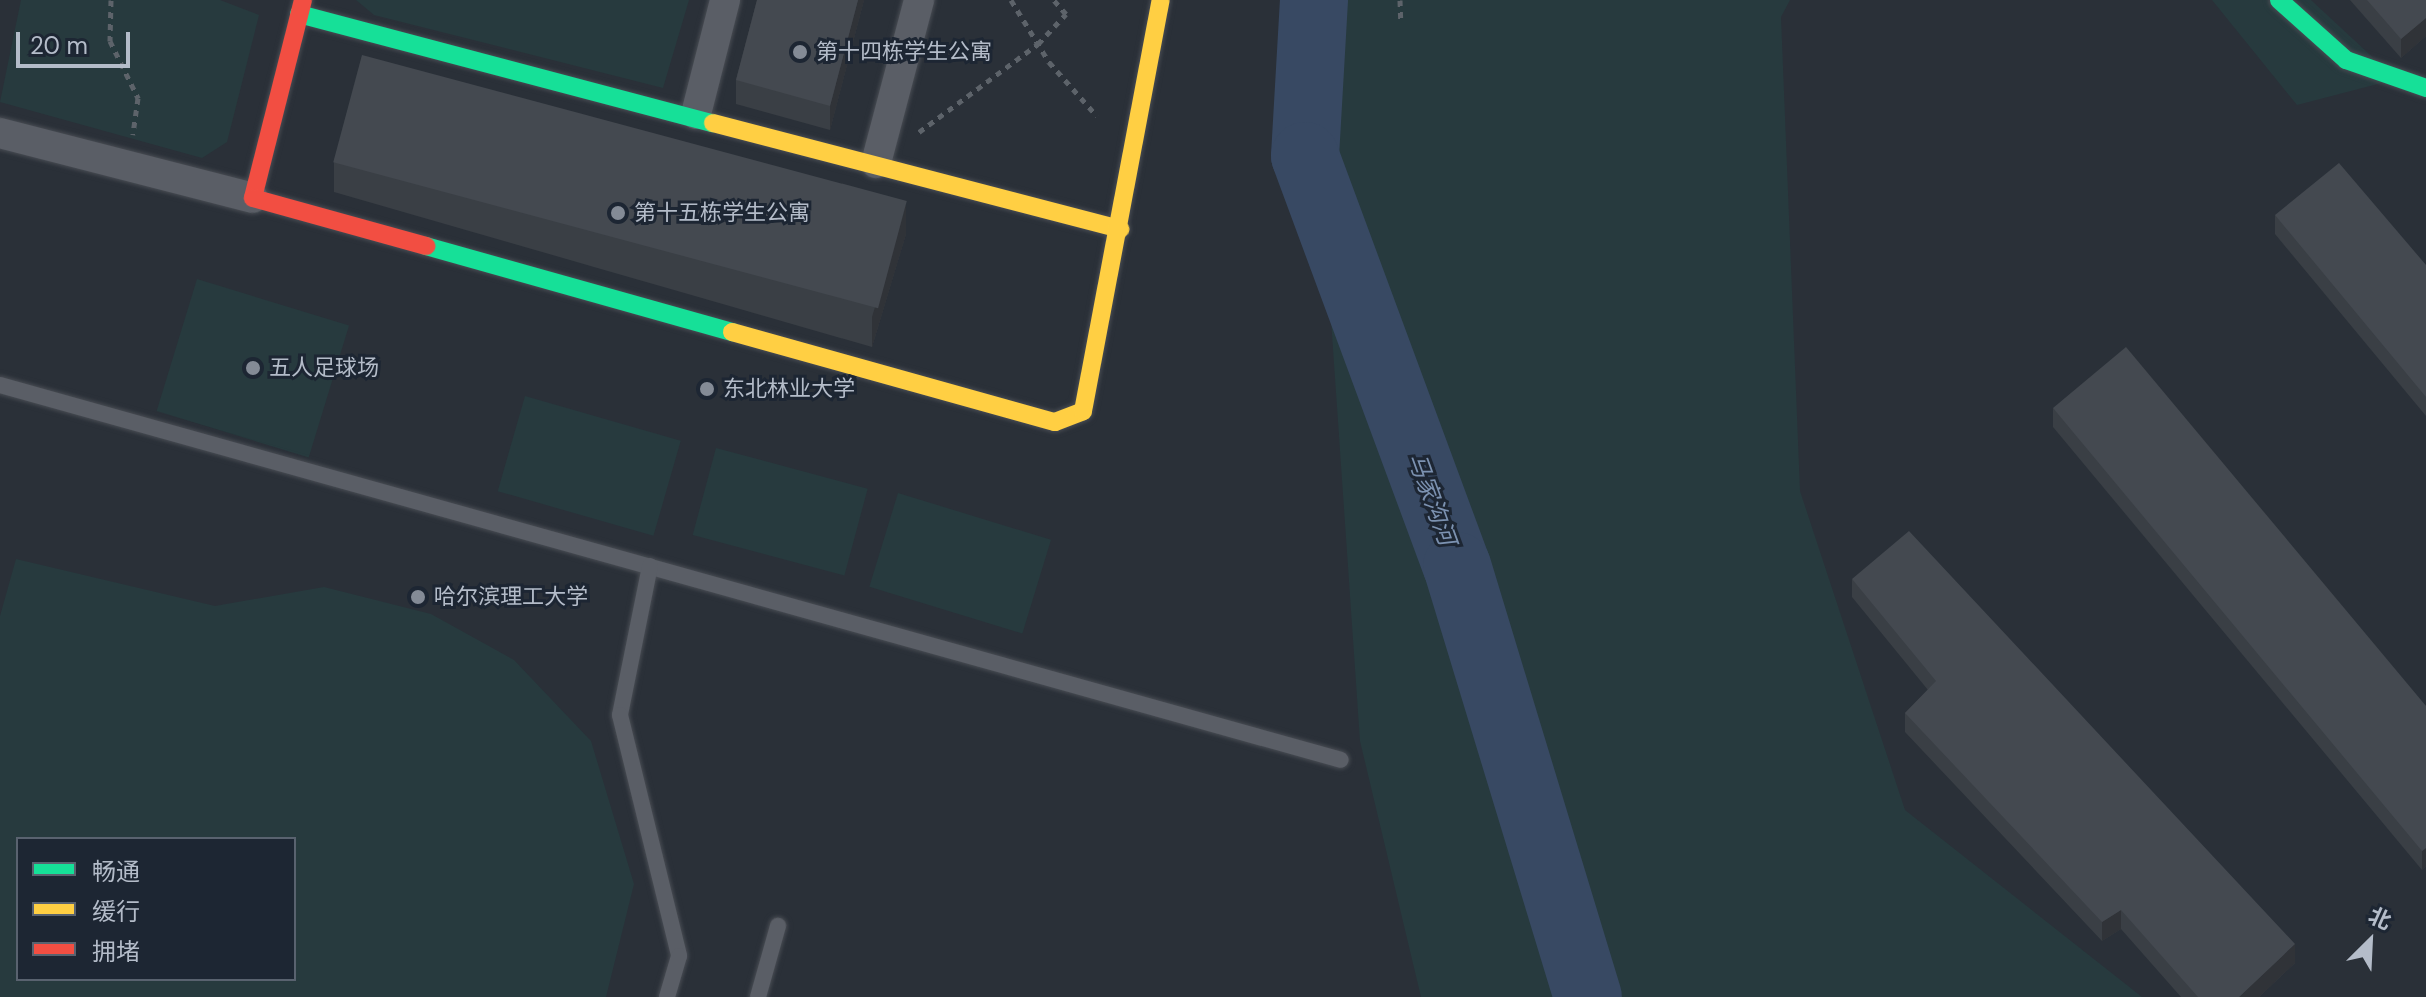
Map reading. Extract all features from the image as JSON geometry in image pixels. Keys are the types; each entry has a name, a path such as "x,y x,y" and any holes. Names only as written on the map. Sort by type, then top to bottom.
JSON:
{"street":[{"path":"696,114 725,0"},
{"path":"876,163 919,0"},
{"path":"0,133 253,198 1055,422 1083,411 1120,229 1161,0"},
{"path":"2279,0 2346,60 2426,88"},
{"path":"253,198 301,7 1120,229"}],"lane":[{"path":"0,385 1341,760"},
{"path":"650,566 620,715 679,956 667,997"},
{"path":"758,997 778,926"}],"path":[{"path":"111,0 110,41 138,98 125,165"},
{"path":"1011,0 1038,44 1133,155"},
{"path":"876,163 1038,44 1066,14 1054,0"},
{"path":"1400,0 1401,23"}],"green space":[{"path":"21,0 220,0 259,15 227,142 202,158 0,102"},
{"path":"356,0 689,0 663,88 374,15"},
{"path":"1309,0 1790,0 1781,17 1800,491 1905,810 2142,997 1421,997 1360,741"},
{"path":"2212,0 2311,0 2395,78 2416,74 2297,105"},
{"name":"五人足球场","path":"197,279 349,325 309,457 157,411"},
{"path":"525,396 681,441 653,536 498,491"},
{"path":"716,448 868,489 844,576 693,535"},
{"path":"898,493 1051,540 1022,633 869,587"},
{"path":"16,559 215,606 324,587 431,614 514,660 591,741 634,884 606,997 0,997 0,616"}],"building":[{"name":"第十四栋学生公寓","path":"757,0 858,0 830,106 736,80"},
{"path":"2367,0 2426,0 2426,18 2401,39"},
{"name":"第十五栋学生公寓","path":"362,55 907,201 878,308 333,162"},
{"path":"2339,163 2426,265 2426,397 2275,215"},
{"path":"2126,347 2426,706 2426,848 2422,851 2053,408"},
{"path":"1909,531 2295,944 2239,997 2198,997 2121,910 2102,922 1905,713 1936,681 1852,579"}],"waterway":[{"name":"马家沟河","path":"1314,0 1305,156 1457,566 1588,997"}],"traffic: fast":[{"path":"2279,0 2346,60 2426,88"},
{"path":"299,14 713,123"},
{"path":"426,246 732,332"}],"traffic: slow":[{"path":"732,332 1055,422 1083,411 1161,0"},
{"path":"713,123 1120,229"}],"traffic: jam":[{"path":"303,0 253,198 426,246"}],"place":[{"name":"第十四栋学生公寓","path":"800,52"},
{"name":"第十五栋学生公寓","path":"618,213"},
{"name":"五人足球场","path":"253,368"},
{"name":"东北林业大学","path":"707,389"},
{"name":"哈尔滨理工大学","path":"418,597"}]}
